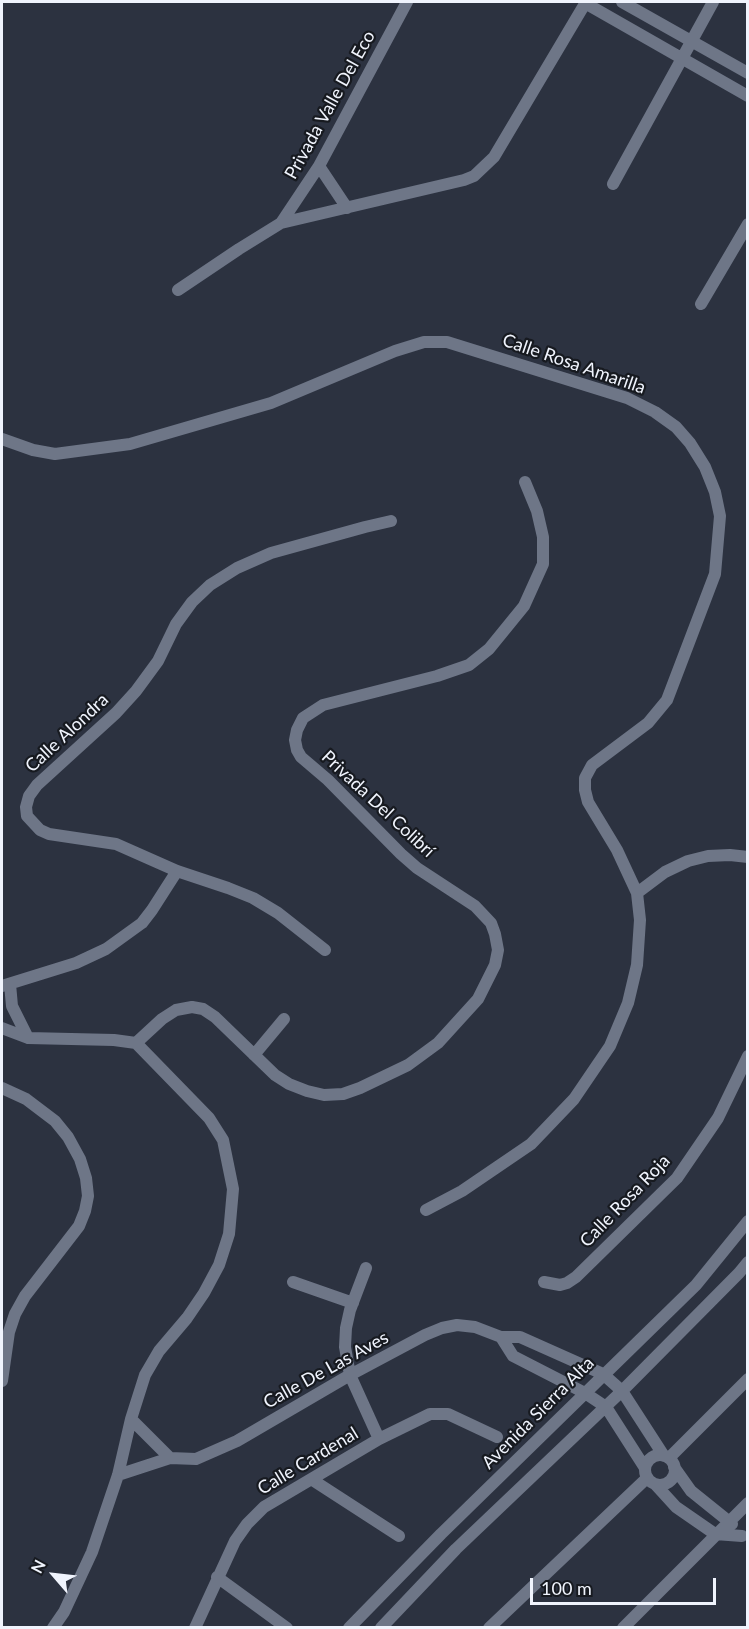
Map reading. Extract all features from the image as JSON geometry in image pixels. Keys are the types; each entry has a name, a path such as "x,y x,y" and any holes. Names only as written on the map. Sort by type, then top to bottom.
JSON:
{"street":[{"name":"Privada Valle Del Eco","path":"281,223 319,166 407,2"},
{"path":"178,290 281,223 464,180 483,169 494,157 586,2 747,96"},
{"path":"622,2 747,73"},
{"path":"613,184 713,2"},
{"path":"319,166 347,208"},
{"path":"701,304 747,224"},
{"name":"Calle Rosa Amarilla","path":"2,439 33,450 55,454 130,444 271,403 395,351 424,342 447,342 627,398 655,412 676,427 690,443 705,467 715,492 720,516 715,574 667,700 648,723 592,765 585,778 588,802 617,850 637,893 640,920 637,965 628,1003 610,1046 574,1099 531,1144 462,1191 426,1210"},
{"name":"Privada Del Colibrí","path":"136,1043 162,1019 176,1010 192,1007 203,1009 215,1017 275,1075 289,1084 324,1095 343,1094 408,1065 438,1043 478,999 495,965 498,950 495,934 484,914 417,868 401,854 328,780 301,757 295,740 303,718 323,705 437,676 469,665 489,649 524,606 543,564 543,537 537,511 525,482"},
{"name":"Calle Alondra","path":"325,950 278,913 253,898 177,871 117,844 49,834 40,830 27,816 26,807 29,796 37,785 116,713 136,691 158,661 176,624 192,602 210,585 237,568 271,553 364,526 391,521"},
{"path":"637,893 665,872 688,861 708,856 747,857"},
{"path":"28,1038 12,1006 6,985 76,963 106,949 124,937 152,910 177,871"},
{"path":"254,1055 284,1019"},
{"path":"2,1028 28,1038 114,1040 136,1043 209,1118 223,1140 233,1189 229,1234 219,1265 204,1293 187,1318 159,1351 146,1374 131,1419 118,1475 92,1552 64,1612 53,1628"},
{"name":"Calle Rosa Roja","path":"544,1282 560,1285 576,1276 677,1178 718,1118 747,1056"},
{"path":"2,1088 26,1099 55,1121 68,1137 87,1178 88,1196 79,1226 25,1296 15,1314 9,1332 2,1381"},
{"name":"Avenida Sierra Alta","path":"349,1628 603,1374 696,1286 747,1221"},
{"path":"381,1628 456,1549 606,1407 739,1274 747,1262"},
{"path":"366,1268 346,1328 345,1347 350,1375 379,1439"},
{"path":"293,1282 353,1303"},
{"name":"Calle De Las Aves","path":"118,1475 170,1458 196,1459 237,1441 350,1375 442,1328 457,1325 475,1327 501,1337 520,1337 603,1374 622,1391 691,1491 729,1520 745,1538"},
{"path":"501,1337 513,1356 585,1393 606,1407 649,1477 676,1507 715,1534 745,1538"},
{"path":"539,1369 548,1351"},
{"path":"669,1460 747,1379"},
{"name":"Calle Cardenal","path":"195,1628 235,1541 247,1524 264,1507 379,1439 430,1414 448,1414 497,1437"},
{"path":"131,1419 170,1458"},
{"path":"489,1628 649,1477 650,1459 654,1456 669,1460"},
{"path":"649,1477 660,1485 669,1481 674,1472 669,1460"},
{"path":"311,1479 399,1536"},
{"path":"623,1628 747,1503"},
{"path":"217,1577 287,1628"}]}
